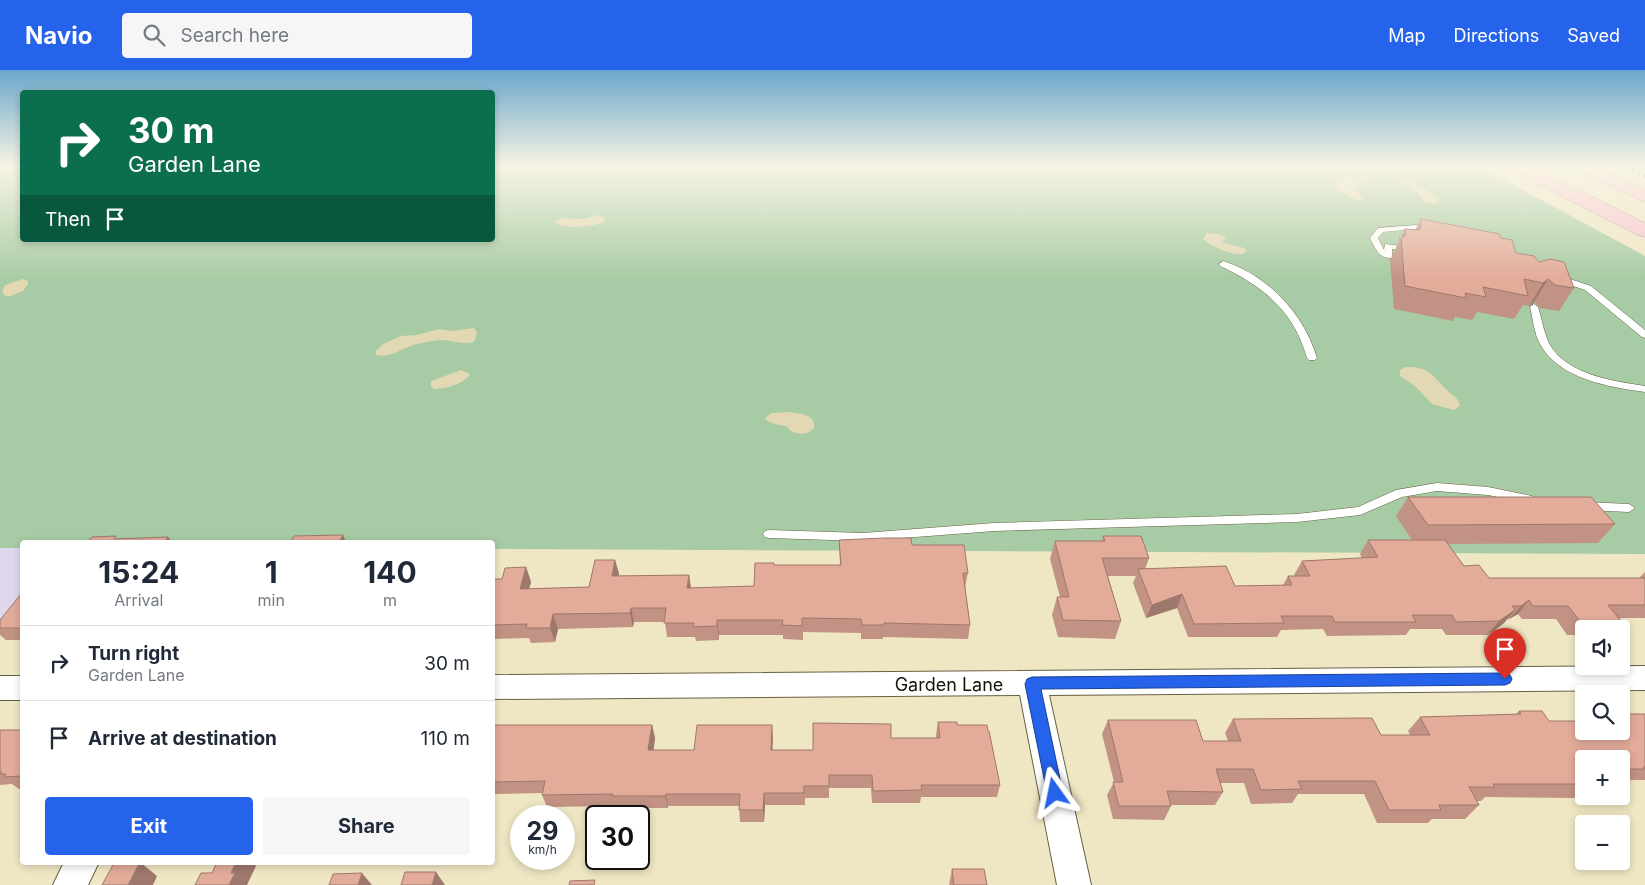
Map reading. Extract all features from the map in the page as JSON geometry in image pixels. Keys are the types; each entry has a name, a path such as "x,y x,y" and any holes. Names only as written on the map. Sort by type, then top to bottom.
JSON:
{"highway":[{"path":"1591,204 1645,231"}],"street":[{"name":"Garden Lane","path":"495,687 1645,678"},
{"path":"1032,684 1074,885"},
{"path":"0,688 20,688"},
{"path":"70,885 81,865"}],"lane":[{"path":"1416,227 1481,236 1488,252 1404,236 1405,248 1388,246 1389,256 1380,251 1374,238 1381,230 1416,227"},
{"path":"1223,264 1242,271 1272,293 1307,338 1312,358"},
{"path":"1546,276 1565,276 1588,288 1645,335"},
{"path":"1534,307 1545,344 1557,359 1588,377 1645,389"},
{"path":"770,534 863,537 994,527 1297,518 1360,511 1400,493 1438,487 1488,491 1543,501"},
{"path":"1569,505 1630,508"}],"shaded area":[{"path":"0,548 20,548 20,611 0,636"}],"green space":[{"path":"0,204 20,204 20,242 495,242 495,204 1549,204 1645,256 1645,554 495,549 495,540 20,540 20,548 0,548"}],"sand":[{"path":"597,215 605,218 604,222 570,227 558,225 554,222 567,218 583,219"},
{"path":"1207,233 1218,234 1226,238 1222,241 1224,243 1244,248 1247,251 1243,254 1238,254 1222,250 1203,239"},
{"path":"23,279 28,281 28,284 23,291 11,296 5,296 2,292 5,285"},
{"path":"474,328 477,333 474,342 465,343 440,340 412,345 386,355 376,355 376,351 383,344 401,336 417,335 439,329 452,331"},
{"path":"1406,367 1414,367 1431,374 1458,400 1460,406 1454,410 1432,404 1415,386 1400,376 1400,370"},
{"path":"461,370 470,374 464,381 438,389 434,389 431,386 431,382 434,380"},
{"path":"788,412 806,415 812,419 814,428 804,434 797,433 791,431 786,426 772,423 765,419 772,413"}],"building":[{"path":"1421,219 1500,234 1501,238 1512,240 1516,253 1534,256 1539,262 1550,259 1564,262 1574,288 1555,285 1548,279 1543,283 1524,279 1528,296 1483,287 1486,297 1465,293 1466,298 1405,286 1401,237 1405,236 1405,229 1420,230"},
{"path":"1408,497 1591,497 1615,524 1428,525"},
{"path":"343,535 340,540 292,540 294,536"},
{"path":"116,536 114,539 168,537 166,540 89,540 92,537"},
{"path":"1103,536 1141,536 1149,558 1102,558 1121,621 1063,620 1057,597 1069,597 1055,541 1105,541"},
{"path":"911,538 912,545 964,545 968,573 963,573 970,625 884,623 884,625 862,625 861,619 802,618 802,626 782,625 783,620 717,620 717,626 693,627 694,623 664,623 666,608 631,608 630,613 553,614 550,628 526,628 527,624 495,625 495,579 502,579 505,568 526,567 520,589 589,587 595,560 615,560 612,576 689,575 687,588 754,586 755,563 774,563 774,565 841,565 839,540"},
{"path":"1368,540 1445,540 1464,566 1479,565 1489,578 1645,578 1645,605 1608,605 1620,620 1579,620 1568,606 1533,606 1529,600 1521,606 1512,606 1515,610 1499,621 1456,622 1452,615 1412,615 1416,622 1335,622 1332,616 1281,616 1284,623 1194,624 1182,594 1152,605 1138,569 1226,566 1235,586 1292,585 1288,576 1310,576 1302,561 1378,557"},
{"path":"20,595 20,628 0,628 0,620"},
{"path":"1519,711 1542,711 1549,721 1575,721 1575,740 1630,740 1630,714 1645,714 1645,767 1643,767 1645,769 1630,769 1630,750 1575,750 1575,784 1493,784 1495,787 1469,787 1479,805 1439,805 1441,810 1389,810 1375,781 1298,781 1302,789 1261,790 1253,769 1216,769 1223,792 1167,791 1171,806 1119,806 1113,782 1123,782 1108,720 1196,720 1203,741 1241,741 1233,719 1372,718 1381,735 1430,735 1420,717 1521,714"},
{"path":"938,722 957,722 957,725 987,725 1000,785 921,785 922,790 873,791 872,775 829,775 829,786 804,786 804,793 764,793 763,810 739,810 740,794 666,794 665,796 612,796 613,794 542,795 545,781 495,782 495,725 652,725 648,750 694,750 697,725 772,725 771,750 813,750 813,723 891,724 891,738 940,738"},
{"path":"0,730 20,730 20,776 4,777 6,774 0,774 2,772 0,772"},
{"path":"113,865 138,865 128,885 102,885"},
{"path":"216,865 235,865 231,873 235,873 229,885 195,885 201,873 212,873"},
{"path":"952,869 984,869 987,885 954,885"},
{"path":"405,872 436,872 432,885 401,885"},
{"path":"362,873 358,885 329,885 333,874"},
{"path":"595,880 594,885 569,885 570,881"}],"route":[{"path":"1055,793 1032,684 1505,679"}]}
